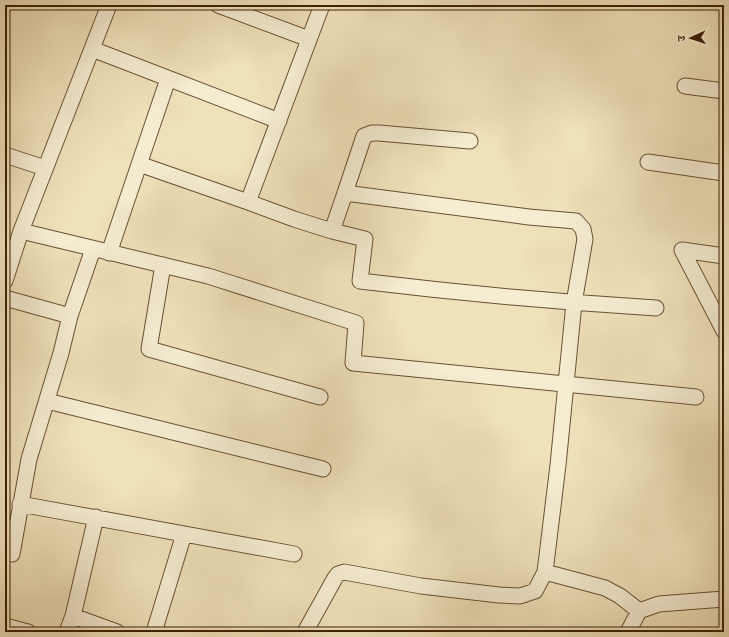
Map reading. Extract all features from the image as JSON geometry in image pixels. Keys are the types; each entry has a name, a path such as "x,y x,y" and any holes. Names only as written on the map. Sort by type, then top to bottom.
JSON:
{"street":[{"path":"5,281 21,231 109,5"},
{"path":"218,5 239,9 309,39"},
{"path":"248,202 322,5"},
{"path":"92,49 279,121"},
{"path":"109,253 168,79"},
{"path":"685,86 724,91"},
{"path":"332,231 364,136 372,133 379,133 470,141"},
{"path":"5,155 45,168"},
{"path":"648,162 724,173"},
{"path":"139,164 294,219 332,231 365,239 360,281 574,303 656,308"},
{"path":"305,632 335,578 338,574 344,572 421,586 499,595 520,596 535,591 545,572 557,473 574,303 585,239 583,229 576,220 522,216 345,193"},
{"path":"21,231 208,276 356,323 352,363 696,397"},
{"path":"12,554 29,459 61,353 70,316 92,249"},
{"path":"724,256 682,250 724,331"},
{"path":"163,266 149,349 320,397"},
{"path":"5,298 70,316"},
{"path":"46,401 323,469"},
{"path":"20,504 294,554"},
{"path":"67,632 73,616 96,517"},
{"path":"154,632 184,534"},
{"path":"545,572 606,588 620,596 640,611"},
{"path":"628,632 640,611 659,604 724,599"},
{"path":"73,616 118,632"},
{"path":"5,626 28,632"}]}
